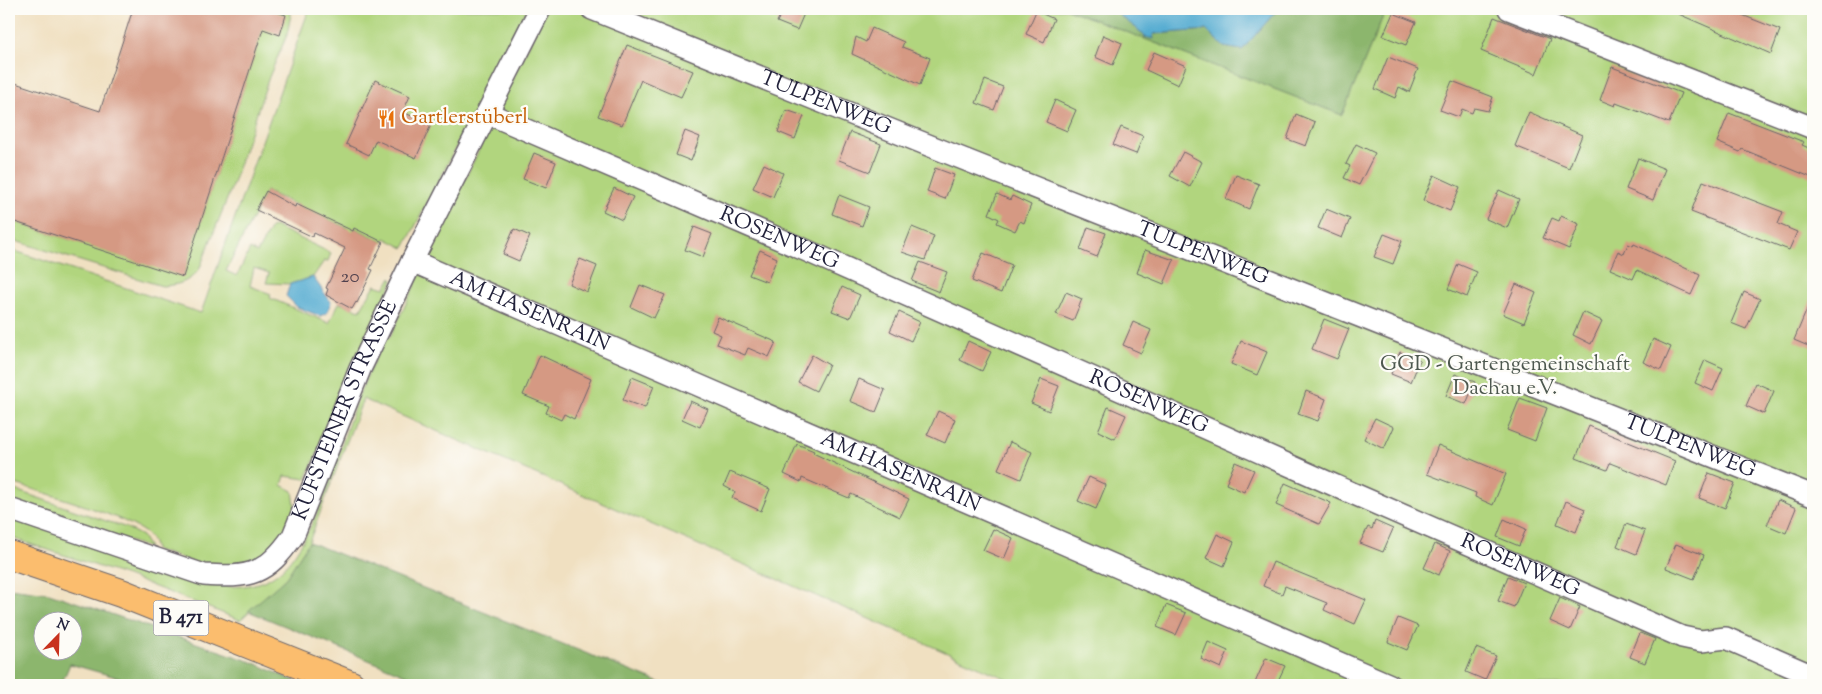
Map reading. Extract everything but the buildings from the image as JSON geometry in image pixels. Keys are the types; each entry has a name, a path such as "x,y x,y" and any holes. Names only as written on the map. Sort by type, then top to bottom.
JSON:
{"highway":[{"name":"B 471","path":"9,556 121,594 351,685"}],"street":[{"name":"KUFSTEINER STRASSE","path":"9,509 204,575 232,577 249,574 264,568 278,558 293,536 360,369 412,261 540,9"},
{"name":"TULPENWEG","path":"592,9 1813,496"},
{"path":"1509,9 1813,128"},
{"name":"ROSENWEG","path":"487,114 805,250 1345,490 1682,637 1702,641 1726,638 1813,676"},
{"name":"AM HASENRAIN","path":"412,261 1390,685"}],"green space":[{"path":"269,9 292,9 287,35 269,77 231,189 199,270 191,278 173,285 162,286 9,239 9,220 183,276"},
{"path":"309,9 527,9 404,248 385,238 383,242 355,228 347,244 347,228 266,191 226,271 237,276 250,249 257,253 271,227 274,226 331,253 328,261 324,261 313,277 290,284 266,283 269,273 254,268 250,286 271,294 270,298 329,323 339,303 360,310 375,285 385,288 391,277 393,281 306,479 285,476 282,485 293,491 296,513 280,541 269,555 256,563 243,567 213,566 155,550 149,536 124,521 83,505 9,482 9,249 201,313"},
{"name":"GGD - Gartengemeinschaft Dachau e.V.","path":"546,9 1067,9 1342,115 1386,9 1813,9 1813,685 1021,685 363,399 309,542 286,578 240,620 127,576 9,537 9,516 223,586 255,584 270,578 283,568 296,553 307,534 327,487 364,382 385,338 390,337"},
{"path":"1067,9 1114,9 1145,37 1153,38 1153,34 1206,30 1224,47 1242,50 1278,9 1386,9 1342,115"},
{"path":"9,488 127,528 142,536 149,548 9,499"},
{"path":"309,542 665,685 430,685 248,611 286,578"},
{"path":"9,588 49,593 252,662 304,685 144,685 70,664 61,685 9,685"}],"water":[{"path":"1114,9 1278,9 1242,50 1224,47 1206,30 1153,34 1154,39 1145,37"},
{"path":"313,277 331,302 327,313 320,316 297,307 286,296 290,284"}],"place":[{"name":"Gartlerstüberl","path":"387,118"}]}
